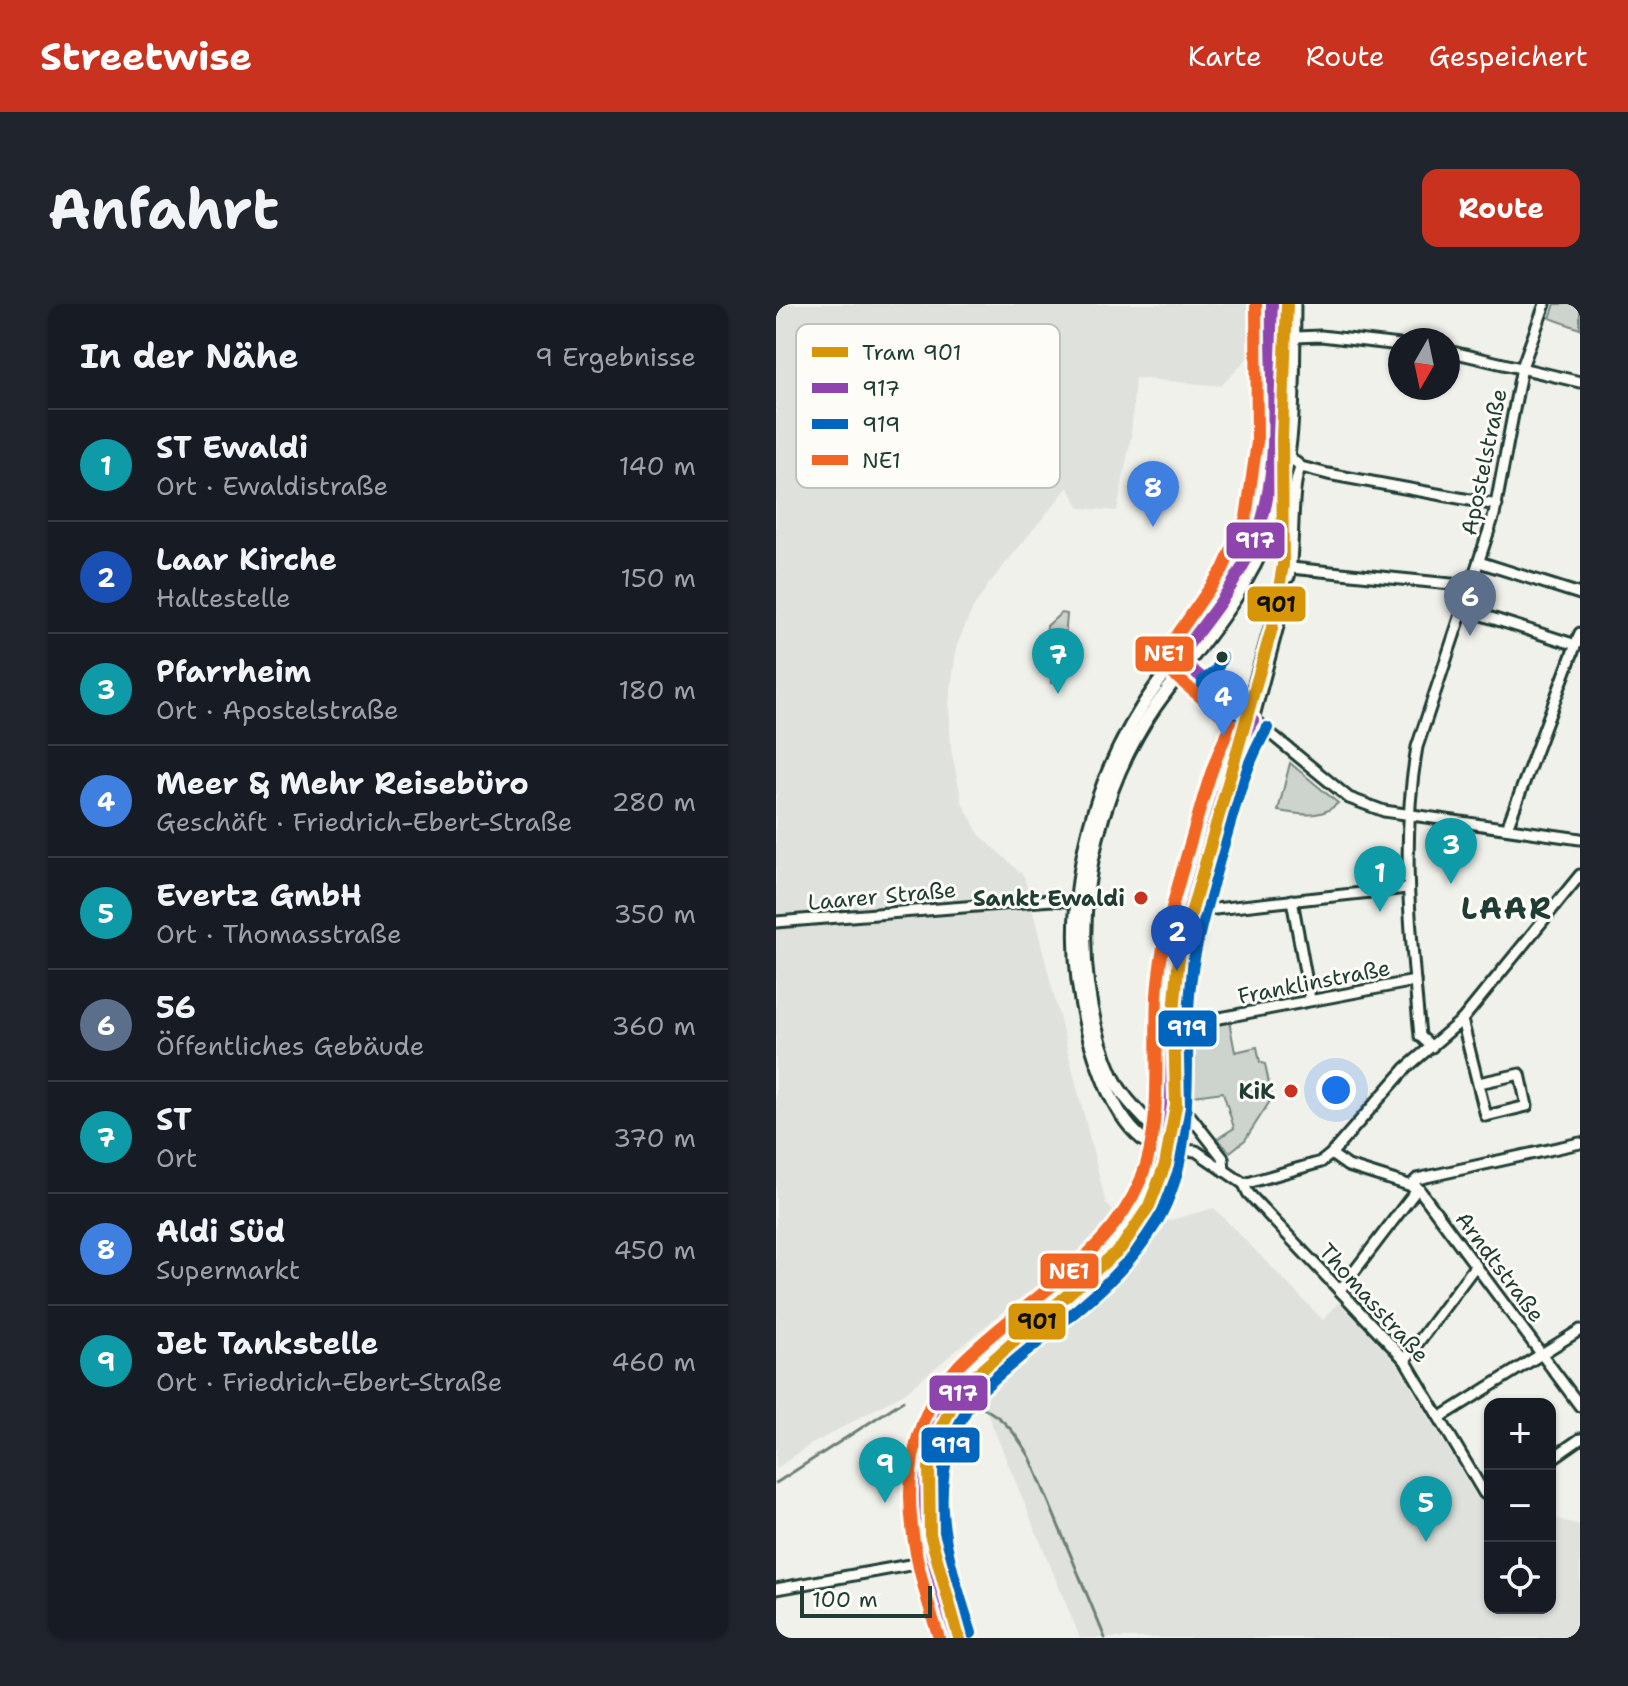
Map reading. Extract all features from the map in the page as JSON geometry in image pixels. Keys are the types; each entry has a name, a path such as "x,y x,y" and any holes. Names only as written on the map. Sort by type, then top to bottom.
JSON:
{"main road":[{"path":"1183,662 1245,562 1261,523 1270,482 1272,304"},
{"path":"952,1637 932,1561 924,1510 924,1475 930,1447 947,1408 970,1378 1124,1241 1149,1201 1167,1149 1147,1143 1132,1127 1096,1062 1081,1005 1076,969 1086,841 1107,774 1136,716 1229,611 1259,557 1275,517 1289,456 1294,304"}],"street":[{"name":"Apostelstraße","path":"1432,1047 1420,1036 1407,888 1408,814 1417,747 1497,505 1522,367 1545,304"},
{"path":"1271,338 1388,344"},
{"path":"1460,354 1580,382"},
{"path":"1289,456 1301,467 1497,505"},
{"path":"1301,467 1294,481 1295,528 1290,573 1471,586"},
{"path":"1479,562 1580,594"},
{"path":"1463,609 1576,645"},
{"path":"1167,1149 1174,1095 1174,979 1188,912 1231,761 1253,720 1281,615"},
{"path":"1507,828 1580,633"},
{"path":"1183,662 1349,798 1384,811 1580,839"},
{"path":"1244,1184 1321,1162 1331,1154 1406,1068 1462,1020 1576,887 1580,875"},
{"path":"1188,912 1407,888"},
{"name":"Laarer Straße","path":"776,922 1052,900 1081,902"},
{"path":"1292,900 1310,999"},
{"name":"Franklinstraße","path":"1172,1027 1415,981"},
{"path":"1462,1020 1486,1116 1527,1106 1520,1074 1479,1083"},
{"path":"1174,1095 1223,1158 1224,1171"},
{"path":"1340,1290 1417,1179 1580,1143"},
{"name":"Thomasstraße","path":"1167,1149 1187,1147 1244,1184 1248,1193 1405,1360 1484,1493"},
{"path":"1331,1154 1348,1166 1415,1186"},
{"name":"Arndtstraße","path":"1415,1186 1580,1406"},
{"path":"1405,1360 1476,1265"},
{"path":"1441,1417 1580,1330"},
{"path":"1556,1456 1580,1439"},
{"path":"776,1589 932,1561"}],"shaded area":[{"path":"776,304 1262,304 1259,346 1221,386 1135,378 1131,437 1117,511 1080,508 1068,487 989,584 972,610 957,645 949,702 951,748 962,802 979,834 1024,876 1106,1203 1131,1231 1214,1208 1323,1320 1339,1302 1398,1365 1476,1496 1484,1502 1484,1614 1556,1614 1556,1519 1580,1525 1580,1638 1080,1638 976,1386 1107,1279 1084,1250 1006,1309 906,1392 805,1448 776,1469"},
{"path":"1555,304 1580,304 1580,329 1550,318"},
{"path":"1061,613 1067,614 1062,683 1051,683 1053,644 1046,642 1047,626"},
{"path":"1290,763 1338,803 1317,814 1278,811"},
{"path":"1229,1021 1235,1052 1257,1047 1260,1062 1265,1064 1272,1098 1245,1140 1230,1152 1217,1139 1234,1128 1223,1092 1186,1097 1184,1092 1184,1027"}],"waterway":[{"path":"776,1483 903,1401"},
{"path":"983,1408 1005,1423 1030,1457 1105,1638"}],"tram line":[{"name":"901","path":"959,1638 930,1534 929,1468 937,1436 953,1404 977,1374 1121,1248 1149,1206 1165,1165 1176,1106 1174,1013 1179,956 1272,628 1283,565 1282,438 1287,304"},
{"path":"1240,709 1275,586 1280,540"}],"transit line":[{"name":"NE1","path":"939,1638 919,1568 913,1532 910,1497 912,1462 920,1428 936,1396 959,1365 1065,1275 1113,1226 1140,1182 1151,1144 1156,1102 1157,996 1165,936 1209,779 1232,724 1167,669 1162,657 1223,569 1246,518 1257,442 1256,304"},
{"name":"917","path":"1253,720 1178,658 1221,602 1239,572 1255,541 1264,512 1273,454 1272,304"},
{"name":"919","path":"1222,657 1216,671 1203,681 1202,693 1243,732"},
{"name":"917","path":"956,1638 929,1542 925,1509 931,1444 943,1414 963,1386 1002,1348 1099,1268 1133,1229 1150,1199 1163,1160 1170,1114 1173,997 1181,941 1225,783 1253,720"},
{"name":"919","path":"971,1633 952,1572 942,1513 942,1484 947,1455 957,1426 974,1397 1096,1294 1139,1247 1170,1195 1178,1167 1186,1111 1189,995 1197,941 1240,789 1267,728"}],"place":[{"name":"Aldi Süd","path":"1153,527"},
{"name":"56","path":"1470,636"},
{"name":"ST","path":"1058,694"},
{"name":"Meer & Mehr Reisebüro","path":"1223,736"},
{"name":"Pfarrheim","path":"1451,884"},
{"name":"Sankt Ewaldi","path":"1141,898"},
{"name":"ST Ewaldi","path":"1380,912"},
{"name":"Laar Kirche","path":"1177,971"},
{"name":"KiK","path":"1291,1091"},
{"name":"Jet Tankstelle","path":"885,1503"},
{"name":"Evertz GmbH","path":"1426,1542"}],"district":[{"name":"LAAR","path":"1507,908"}]}
